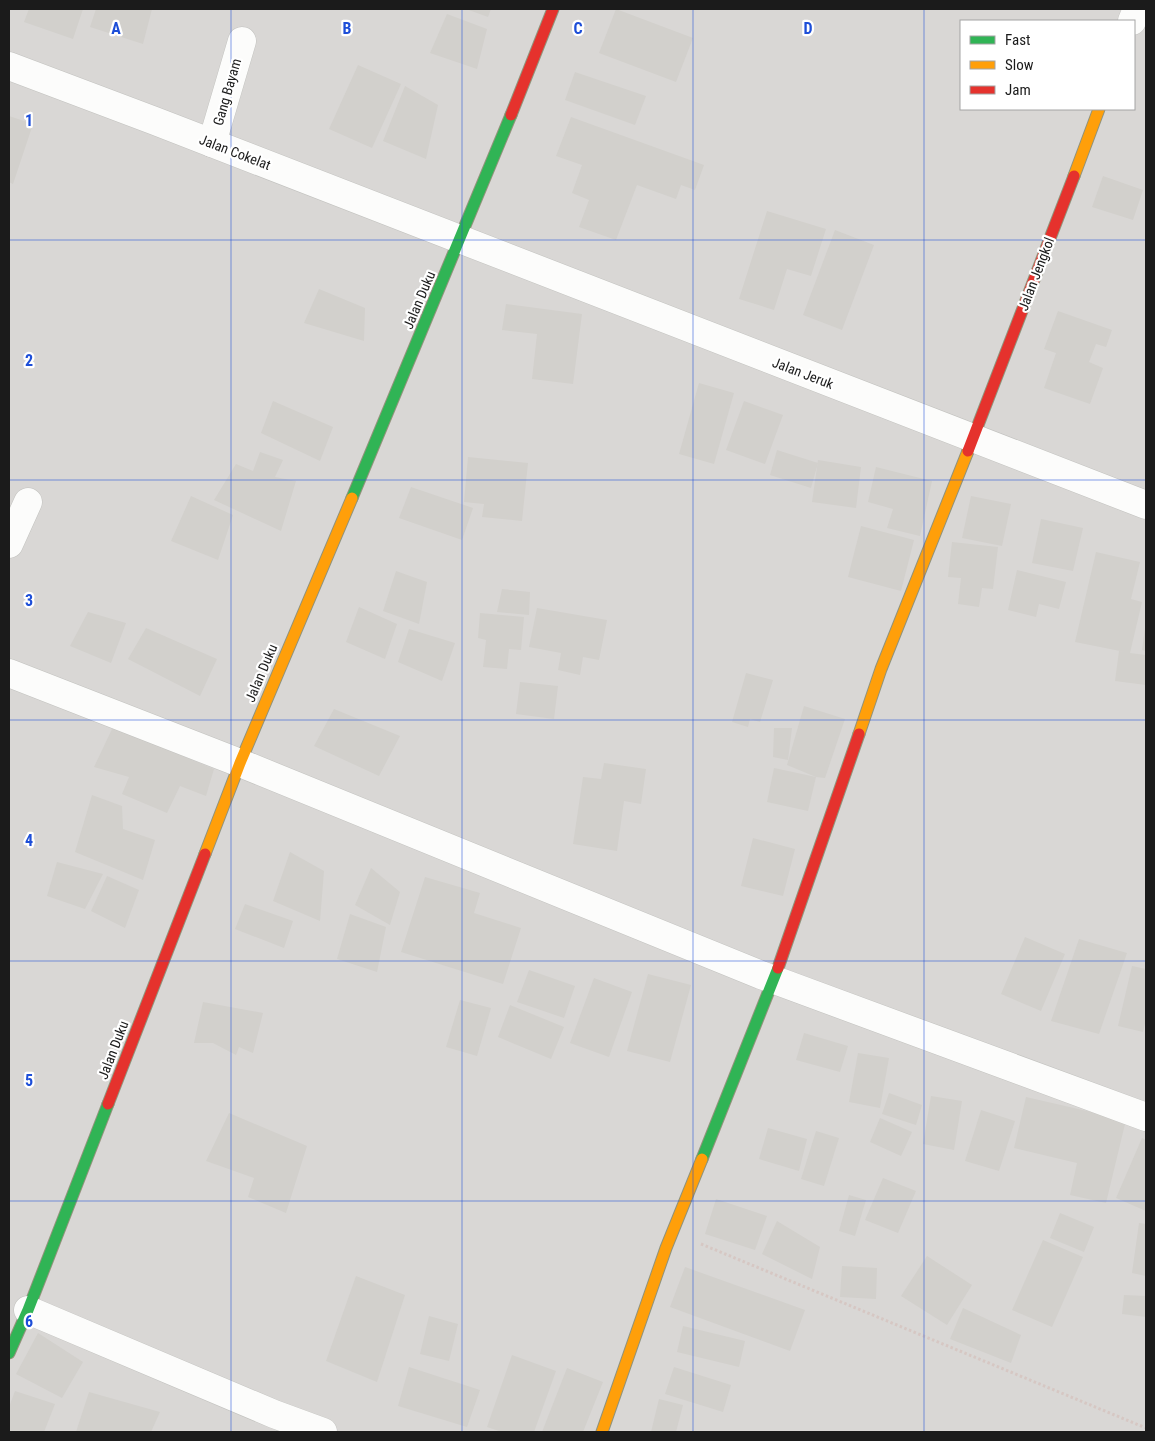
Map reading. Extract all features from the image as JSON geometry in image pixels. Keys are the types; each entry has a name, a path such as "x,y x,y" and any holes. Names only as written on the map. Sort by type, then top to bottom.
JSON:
{"street":[{"name":"Jalan Duku","path":"9,1353 28,1310 240,763 460,241 553,9"},
{"name":"Gang Bayam","path":"212,143 242,40"},
{"name":"Jalan Cokelat","path":"9,66 212,143 460,241"},
{"name":"Jalan Jengkol","path":"602,1432 672,1232 774,980 881,669 1099,110"},
{"name":"Jalan Jeruk","path":"460,241 1146,505"},
{"path":"9,544 28,502"},
{"path":"9,673 240,763 774,980 1146,1117"},
{"path":"28,1310 274,1414 323,1432"}],"path":[{"path":"672,1232 1146,1428"}],"shaded area":[{"path":"9,9 1146,9 1146,1432 9,1432"}],"building":[{"path":"29,9 83,9 73,39 24,22"},
{"path":"96,9 152,9 143,44 90,27"},
{"path":"466,9 491,9 488,17"},
{"path":"616,9 693,38 676,82 599,53"},
{"path":"447,14 487,29 477,69 430,53"},
{"path":"358,65 401,84 372,148 329,129"},
{"path":"575,72 646,96 635,125 565,100"},
{"path":"405,86 438,105 426,159 383,141"},
{"path":"9,116 33,124 13,184 9,182"},
{"path":"571,117 704,165 695,190 681,185 676,199 637,185 616,240 579,227 589,200 572,193 582,165 556,156"},
{"path":"1103,176 1143,190 1133,220 1092,207"},
{"path":"767,211 826,229 811,276 787,269 774,310 739,299"},
{"path":"835,230 874,245 842,330 803,315"},
{"path":"319,289 365,308 364,341 304,323"},
{"path":"506,304 582,314 573,384 532,379 537,334 502,330"},
{"path":"1058,311 1112,330 1106,347 1096,344 1089,362 1103,368 1090,404 1044,388 1056,353 1044,349"},
{"path":"699,383 734,393 714,464 679,454"},
{"path":"273,401 333,427 320,461 261,433"},
{"path":"744,401 783,415 765,464 726,450"},
{"path":"777,450 818,463 811,488 770,475"},
{"path":"260,452 283,460 275,477 296,481 281,531 214,500 236,464 253,471"},
{"path":"468,457 528,463 522,521 482,517 484,504 464,502"},
{"path":"818,460 861,467 856,508 812,502"},
{"path":"876,467 932,481 920,536 887,528 893,509 868,502"},
{"path":"411,487 473,508 462,540 399,518"},
{"path":"191,496 233,515 218,560 171,541"},
{"path":"971,496 1011,504 1002,546 962,538"},
{"path":"1041,519 1083,528 1073,571 1032,563"},
{"path":"861,526 914,540 901,591 848,577"},
{"path":"952,542 998,547 993,589 982,588 979,607 958,604 961,578 948,577"},
{"path":"1096,552 1140,562 1131,599 1142,602 1130,653 1146,655 1146,685 1115,681 1119,651 1125,652 1075,642"},
{"path":"1017,570 1066,582 1059,609 1039,604 1036,617 1008,610"},
{"path":"396,571 427,582 419,624 383,611"},
{"path":"502,589 530,592 529,615 497,612"},
{"path":"359,607 397,624 385,659 346,642"},
{"path":"537,608 607,620 599,660 583,657 580,675 558,670 561,653 529,647"},
{"path":"88,612 126,623 111,663 70,646"},
{"path":"480,613 524,617 521,650 509,649 507,669 483,667 486,640 478,638"},
{"path":"146,628 217,659 200,696 128,659"},
{"path":"1146,628 1146,651 1142,650"},
{"path":"409,629 455,643 442,681 398,662"},
{"path":"746,673 773,680 760,722 750,719 748,727 732,722"},
{"path":"520,682 558,686 554,719 516,714"},
{"path":"804,706 845,719 825,778 816,777 787,765"},
{"path":"334,709 400,736 379,776 314,746"},
{"path":"113,727 214,769 206,796 180,786 167,813 122,794 129,777 94,767"},
{"path":"774,728 792,728 788,760 773,757"},
{"path":"604,763 646,769 641,804 624,801 617,851 573,844 583,777 601,779"},
{"path":"774,768 816,777 808,811 767,802"},
{"path":"92,795 122,806 123,829 155,840 143,880 75,852"},
{"path":"753,838 795,849 783,896 741,886"},
{"path":"290,852 324,871 320,921 273,901"},
{"path":"57,862 103,874 85,909 47,896"},
{"path":"371,868 400,892 390,925 355,905"},
{"path":"107,876 139,890 125,928 91,911"},
{"path":"425,877 480,893 474,913 521,928 503,984 401,952"},
{"path":"245,904 293,921 284,948 235,929"},
{"path":"350,914 386,927 377,972 337,959"},
{"path":"1025,937 1065,954 1041,1011 1001,994"},
{"path":"1079,939 1127,953 1099,1034 1051,1021"},
{"path":"1132,966 1146,969 1146,1019 1143,1032 1118,1026"},
{"path":"529,970 575,986 564,1018 517,1002"},
{"path":"648,974 691,985 670,1062 627,1051"},
{"path":"594,978 632,992 609,1057 570,1043"},
{"path":"460,1000 491,1008 477,1056 446,1047"},
{"path":"203,1002 263,1013 253,1053 239,1047 236,1055 213,1043 194,1043"},
{"path":"510,1005 564,1027 551,1059 498,1037"},
{"path":"804,1033 848,1046 840,1072 796,1060"},
{"path":"858,1053 889,1058 880,1108 849,1102"},
{"path":"889,1093 922,1105 916,1125 882,1114"},
{"path":"931,1096 962,1101 954,1150 923,1144"},
{"path":"1026,1097 1126,1120 1106,1203 1070,1195 1077,1163 1014,1148"},
{"path":"981,1110 1015,1121 999,1171 965,1161"},
{"path":"229,1113 307,1146 286,1213 248,1197 254,1178 206,1161"},
{"path":"880,1118 912,1132 901,1156 870,1142"},
{"path":"768,1128 807,1139 799,1171 759,1159"},
{"path":"816,1131 839,1138 824,1186 801,1179"},
{"path":"1142,1138 1146,1140 1146,1211 1116,1198"},
{"path":"883,1178 916,1191 898,1233 865,1220"},
{"path":"849,1195 866,1200 855,1236 839,1231"},
{"path":"716,1199 767,1216 755,1250 705,1234"},
{"path":"1060,1213 1094,1227 1084,1252 1050,1238"},
{"path":"777,1221 820,1247 812,1279 762,1254"},
{"path":"1139,1223 1146,1224 1146,1276 1132,1273"},
{"path":"1043,1240 1083,1257 1052,1327 1012,1310"},
{"path":"927,1256 972,1285 947,1325 901,1296"},
{"path":"842,1266 877,1268 876,1299 840,1297"},
{"path":"685,1267 805,1310 790,1351 670,1307"},
{"path":"356,1276 405,1295 377,1382 326,1361"},
{"path":"1124,1295 1146,1296 1146,1317 1122,1314"},
{"path":"963,1308 1021,1335 1011,1363 950,1339"},
{"path":"429,1316 458,1324 449,1361 420,1354"},
{"path":"683,1326 745,1341 739,1367 677,1352"},
{"path":"38,1333 83,1362 62,1398 16,1374"},
{"path":"512,1355 556,1371 534,1432 502,1432 487,1427"},
{"path":"409,1367 480,1390 467,1427 398,1406"},
{"path":"674,1367 731,1385 723,1412 665,1394"},
{"path":"567,1368 603,1382 583,1432 542,1432"},
{"path":"15,1391 55,1404 44,1432 9,1432 9,1407"},
{"path":"89,1392 160,1412 151,1432 76,1432"},
{"path":"659,1399 683,1405 676,1432 651,1432"}],"traffic: fast":[{"path":"352,498 511,115"},
{"path":"702,1159 778,968"},
{"path":"9,1353 28,1310 108,1104"}],"traffic: slow":[{"path":"1074,176 1099,110"},
{"path":"859,734 881,669 968,451"},
{"path":"205,854 240,763 352,498"},
{"path":"602,1432 666,1248 702,1159"}],"traffic: jam":[{"path":"511,115 553,9"},
{"path":"968,451 1074,176"},
{"path":"778,968 859,734"},
{"path":"108,1104 205,854"}]}
